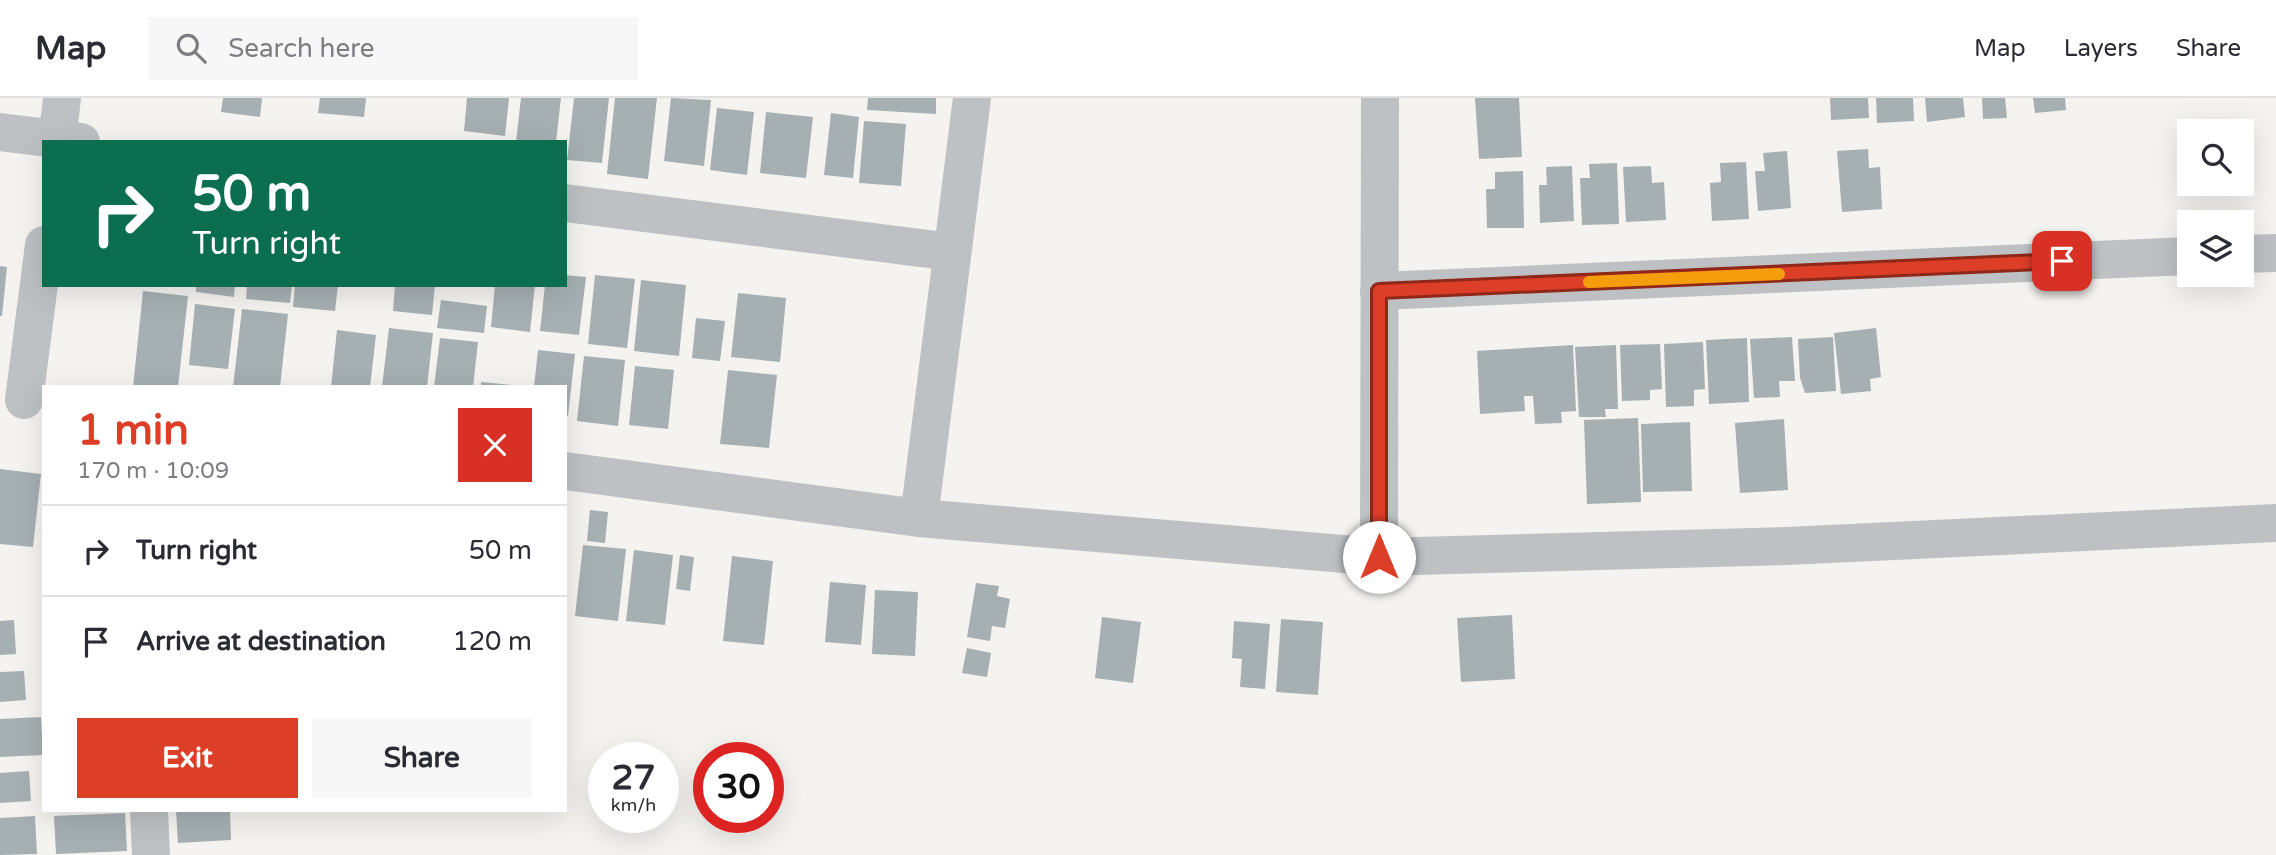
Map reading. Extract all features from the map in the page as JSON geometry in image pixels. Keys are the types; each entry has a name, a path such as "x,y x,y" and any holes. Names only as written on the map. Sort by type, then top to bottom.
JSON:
{"street":[{"path":"62,98 65,140"},
{"path":"919,518 971,98"},
{"path":"1379,557 1380,98"},
{"path":"0,132 58,140"},
{"path":"567,203 952,252"},
{"path":"2254,254 2276,253"},
{"path":"1379,291 2177,257"},
{"path":"23,400 42,259"},
{"path":"567,471 919,518 1379,557 1787,546 2276,523"},
{"path":"149,812 151,855"}],"building":[{"path":"223,98 262,98 260,117 221,112"},
{"path":"320,98 366,98 364,117 318,113"},
{"path":"467,98 509,98 505,136 464,131"},
{"path":"521,98 561,98 556,140 516,140"},
{"path":"574,98 609,98 602,163 567,160"},
{"path":"615,98 657,98 648,179 607,174"},
{"path":"671,98 711,100 704,166 664,161"},
{"path":"868,98 936,98 936,114 867,110"},
{"path":"1475,98 1519,98 1522,157 1479,159"},
{"path":"1830,98 1868,98 1869,118 1831,120"},
{"path":"1876,98 1913,98 1914,121 1877,123"},
{"path":"1925,98 1963,98 1965,117 1927,122"},
{"path":"1982,98 2005,98 2007,118 1983,119"},
{"path":"2033,98 2065,98 2066,110 2035,113"},
{"path":"717,108 754,112 747,175 710,170"},
{"path":"766,112 813,117 806,178 760,173"},
{"path":"831,113 859,117 853,178 824,175"},
{"path":"864,121 906,124 901,186 859,183"},
{"path":"1868,149 1869,168 1880,167 1882,209 1842,212 1837,151"},
{"path":"1787,151 1791,208 1758,211 1755,171 1765,171 1763,153"},
{"path":"1746,162 1749,219 1712,221 1710,183 1721,182 1720,163"},
{"path":"1617,163 1619,224 1582,225 1580,178 1590,178 1589,164"},
{"path":"1572,166 1574,221 1540,223 1539,185 1547,185 1546,167"},
{"path":"1651,166 1652,183 1664,182 1666,220 1626,222 1623,167"},
{"path":"1523,171 1524,228 1487,228 1486,189 1495,189 1495,172"},
{"path":"0,266 7,267 2,316 0,316"},
{"path":"567,275 586,277 579,335 540,331 545,287 567,287"},
{"path":"595,275 635,279 627,348 588,344"},
{"path":"641,280 686,285 679,356 634,351"},
{"path":"196,287 235,287 234,297 196,292"},
{"path":"247,287 292,287 290,303 246,299"},
{"path":"295,287 338,287 335,311 293,307"},
{"path":"395,287 435,287 432,315 393,311"},
{"path":"495,287 535,287 530,332 491,327"},
{"path":"143,291 188,296 178,385 133,385"},
{"path":"738,293 786,298 780,362 731,357"},
{"path":"441,300 487,306 484,333 437,328"},
{"path":"195,304 235,309 228,369 189,365"},
{"path":"242,309 288,314 280,385 233,385"},
{"path":"696,318 725,321 720,361 692,358"},
{"path":"389,328 433,333 427,385 382,385"},
{"path":"1876,328 1881,377 1870,379 1871,391 1841,394 1834,333"},
{"path":"337,330 376,335 370,385 331,385"},
{"path":"1792,337 1795,381 1779,381 1780,397 1754,398 1750,339"},
{"path":"1833,337 1836,391 1805,393 1800,378 1798,339"},
{"path":"440,338 478,342 473,385 434,385"},
{"path":"1747,338 1749,402 1709,404 1706,340"},
{"path":"1703,342 1705,389 1694,390 1694,406 1666,407 1664,344"},
{"path":"1660,344 1662,389 1650,390 1650,400 1622,401 1620,345"},
{"path":"1573,345 1576,411 1561,412 1562,423 1535,424 1533,396 1524,396 1525,411 1480,414 1477,351"},
{"path":"1616,345 1618,409 1605,409 1606,417 1579,417 1575,347"},
{"path":"538,350 575,354 568,416 567,385 534,385"},
{"path":"584,356 625,360 618,426 577,421"},
{"path":"635,366 674,370 668,429 629,425"},
{"path":"728,370 777,375 769,448 720,444"},
{"path":"481,382 512,385 481,385"},
{"path":"1638,418 1641,502 1587,504 1584,420"},
{"path":"1784,419 1788,490 1740,493 1735,423"},
{"path":"1690,422 1692,491 1643,492 1641,424"},
{"path":"0,469 41,474 33,547 0,544"},
{"path":"590,510 608,512 605,543 587,541"},
{"path":"583,545 626,549 618,621 575,616"},
{"path":"634,550 673,555 665,625 626,621"},
{"path":"680,555 694,557 690,591 676,589"},
{"path":"732,556 773,561 764,645 723,641"},
{"path":"830,582 866,585 861,645 825,642"},
{"path":"976,583 999,586 997,596 1010,599 1005,628 992,626 990,641 967,637"},
{"path":"875,590 918,592 915,656 872,654"},
{"path":"1512,615 1515,679 1461,682 1457,618"},
{"path":"1102,617 1141,622 1133,683 1095,678"},
{"path":"1281,619 1323,622 1318,695 1276,692"},
{"path":"14,620 16,654 0,655 0,621"},
{"path":"1234,621 1270,624 1265,689 1240,687 1242,659 1232,658"},
{"path":"967,648 991,653 987,677 962,673"},
{"path":"24,671 26,700 0,702 0,672"},
{"path":"41,717 42,755 0,757 0,719"},
{"path":"29,771 31,801 0,803 0,773"},
{"path":"176,812 230,812 231,840 178,843"},
{"path":"125,813 127,851 56,854 54,816"},
{"path":"35,816 37,854 0,855 0,818"}],"slow traffic":[{"path":"1589,282 1779,274"}],"route":[{"path":"1379,557 1379,291 2062,261"}]}
